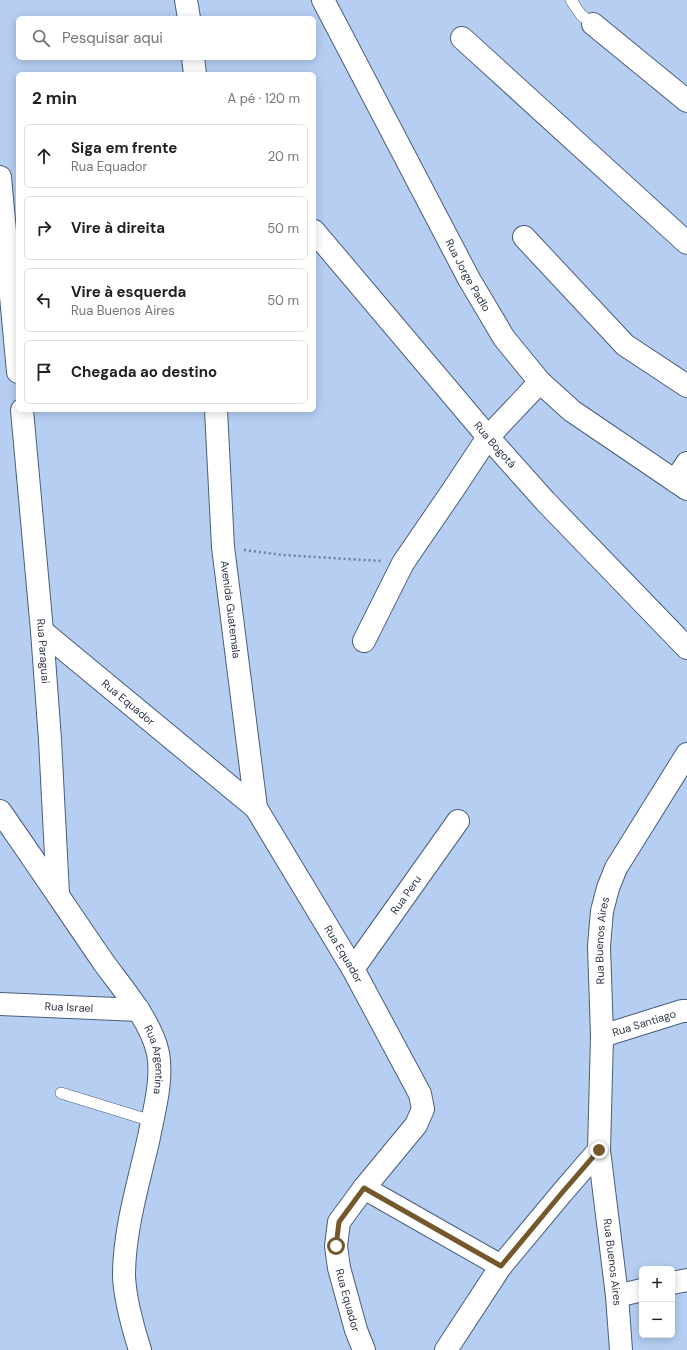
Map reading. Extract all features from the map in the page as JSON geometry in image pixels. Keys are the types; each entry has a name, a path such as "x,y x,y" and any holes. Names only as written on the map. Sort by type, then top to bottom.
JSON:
{"street":[{"path":"186,0 188,16"},
{"name":"Rua Jorge Padlo","path":"323,0 469,279 504,338 540,382 572,411 681,485"},
{"path":"593,24 687,102"},
{"path":"462,38 687,243"},
{"path":"193,60 195,72"},
{"path":"0,177 16,350"},
{"name":"Rua Bogotá","path":"316,233 488,437 545,501 687,648"},
{"path":"524,237 625,345 687,386"},
{"path":"364,641 403,563 488,437 540,382"},
{"name":"Rua Paraguai","path":"22,412 42,631 50,740 58,894"},
{"name":"Avenida Guatemala","path":"216,412 223,546 256,808"},
{"path":"681,485 687,463"},
{"name":"Rua Equador","path":"42,631 256,808 353,969 420,1094 423,1109 416,1125 364,1188 339,1222 336,1246 339,1268 354,1322 364,1350"},
{"name":"Rua Buenos Aires","path":"621,1350 617,1296 599,1150 602,1036 599,946 602,911 608,888 616,868 687,754"},
{"name":"Rua Argentina","path":"0,811 104,962 139,1010 158,1053 159,1085 127,1237 124,1276 126,1297 140,1350"},
{"name":"Rua Peru","path":"353,969 458,821"},
{"name":"Rua Israel","path":"0,1004 139,1010"},
{"name":"Rua Santiago","path":"602,1036 682,1011 687,1011"},
{"path":"446,1350 501,1266 599,1150"},
{"path":"364,1188 501,1266"},
{"path":"675,1282 687,1280"},
{"path":"617,1296 639,1291"}],"lane":[{"path":"571,0 581,15 593,24"},
{"path":"61,1093 152,1120"}],"path":[{"path":"223,546 284,555 403,563"}],"route":[{"path":"336,1246 339,1222 364,1188 501,1266 599,1150"}]}
